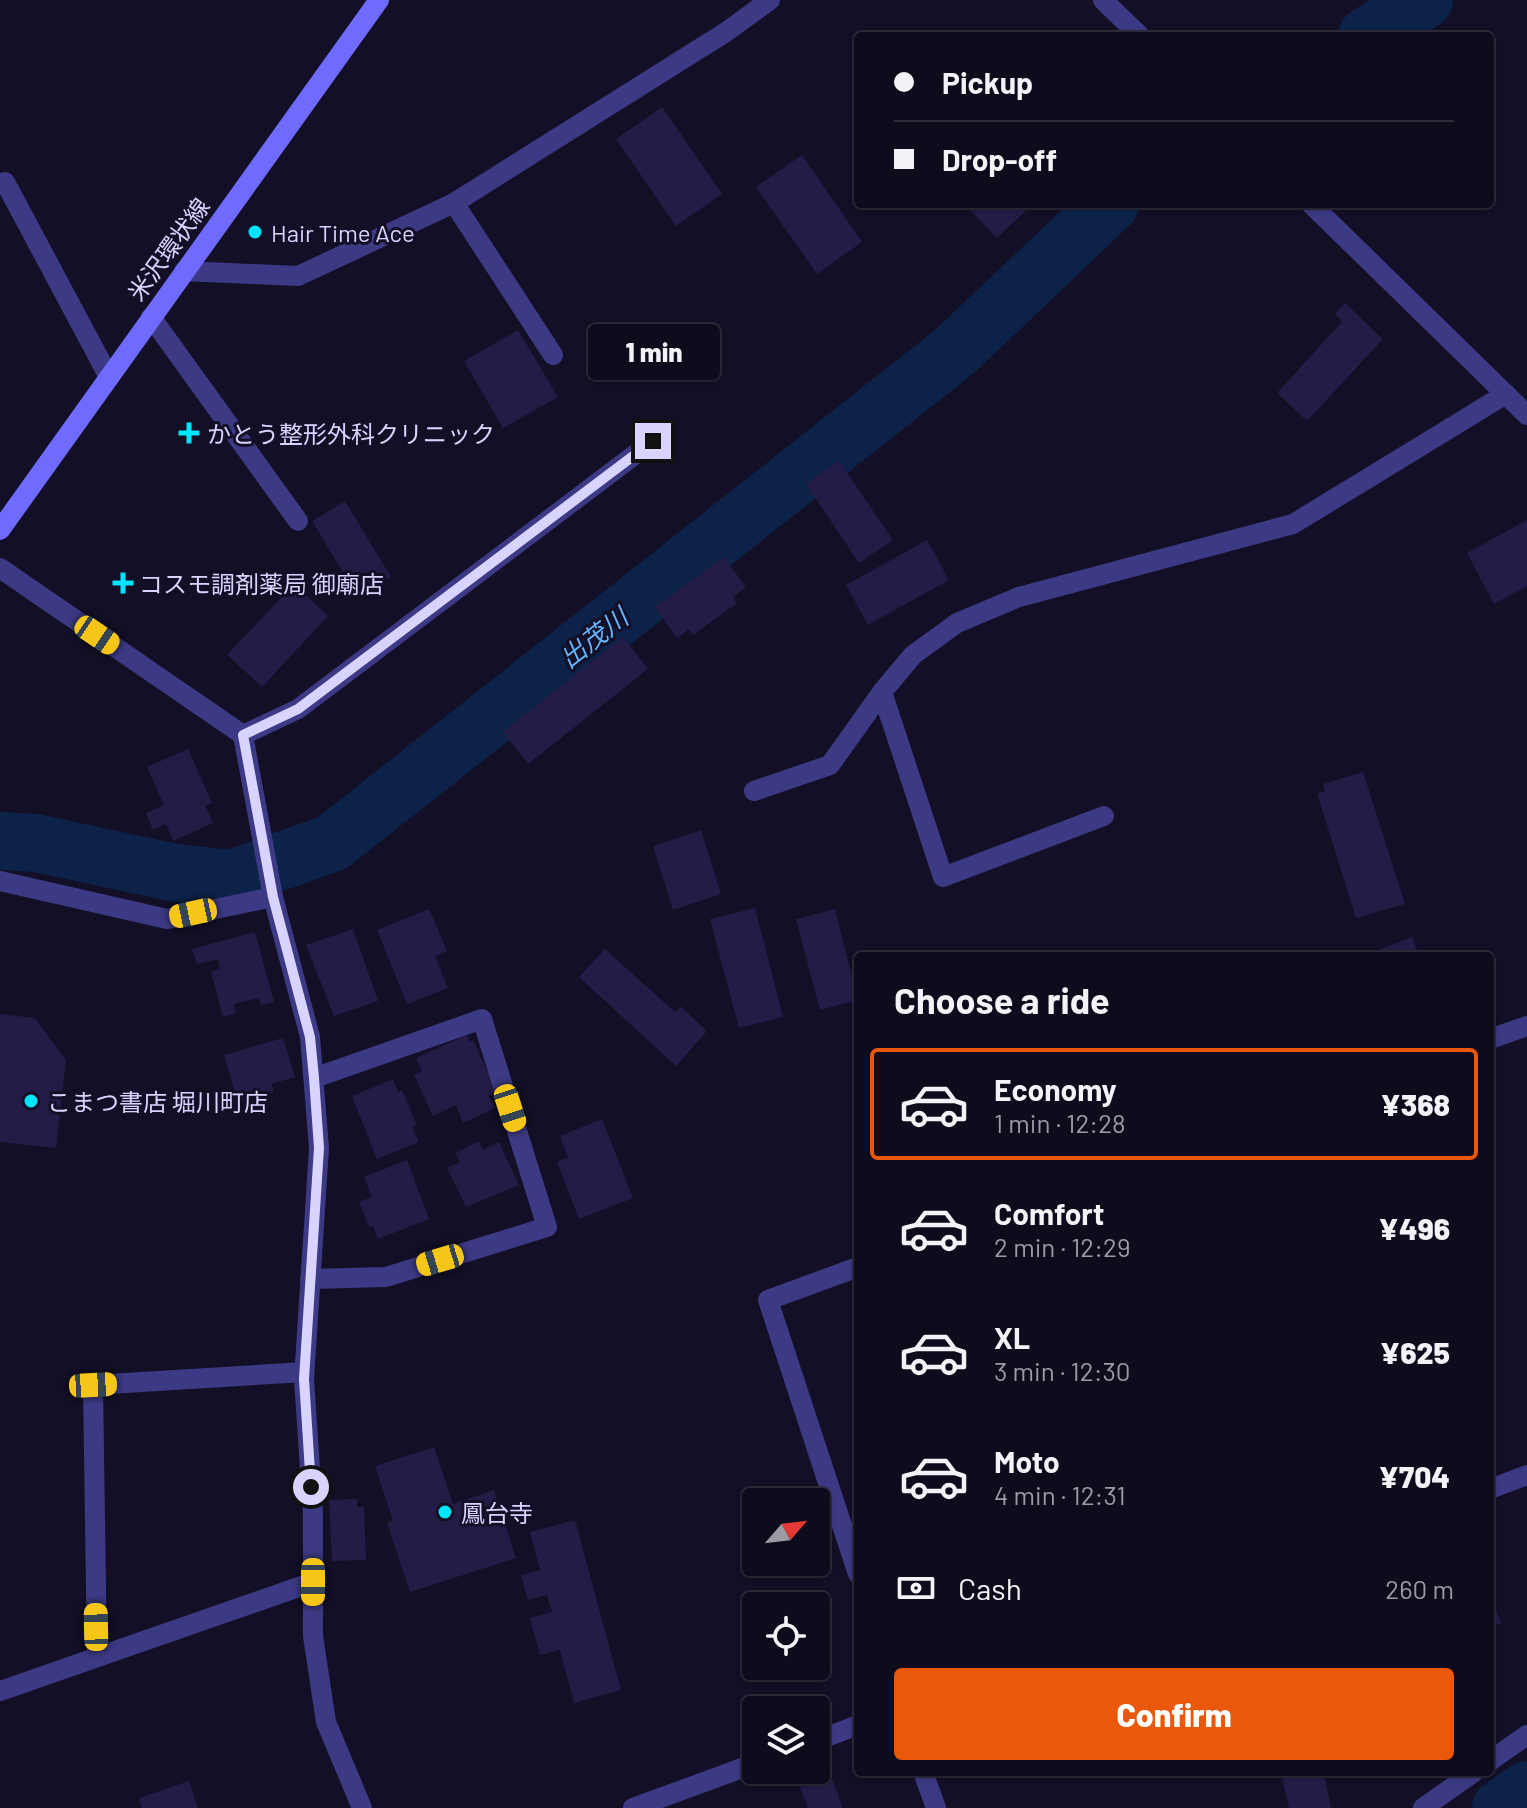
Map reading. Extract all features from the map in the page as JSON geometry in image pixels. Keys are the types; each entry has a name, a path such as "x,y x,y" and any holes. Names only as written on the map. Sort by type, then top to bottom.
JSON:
{"main road":[{"name":"米沢環状線","path":"0,530 379,0"}],"street":[{"path":"184,271 298,276 454,203 726,32 770,0"},
{"path":"1103,0 1136,32"},
{"path":"5,182 109,377"},
{"path":"454,203 553,355"},
{"path":"1315,208 1527,415"},
{"path":"151,317 298,521"},
{"path":"754,791 830,765 882,692 913,655 957,623 1019,597 1293,524 1506,394"},
{"path":"243,735 298,709 653,441"},
{"path":"0,568 243,735 273,897 310,1037 319,1148 304,1372 313,1513 313,1636 326,1722 362,1808"},
{"path":"882,692 943,877 1104,816"},
{"path":"0,881 167,919 273,897"},
{"path":"310,1279 386,1277 547,1227 482,1019 314,1078"},
{"path":"1494,1038 1527,1026"},
{"path":"854,1268 768,1300 854,1562"},
{"path":"97,1657 93,1385 304,1372"},
{"path":"1494,1487 1527,1475"},
{"path":"0,1691 313,1582"},
{"path":"830,1736 854,1727"},
{"path":"1494,1758 1527,1735"},
{"path":"633,1808 742,1768"},
{"path":"924,1776 936,1808"},
{"path":"1423,1808 1468,1776"}],"building":[{"path":"662,107 722,194 676,226 616,139"},
{"path":"802,155 862,242 817,274 756,187"},
{"path":"972,208 1029,208 997,238 970,210"},
{"path":"1345,303 1383,339 1307,421 1277,393 1342,322 1335,314"},
{"path":"518,330 558,397 503,428 464,361"},
{"path":"839,461 893,540 859,563 806,484"},
{"path":"345,501 391,577 358,597 312,521"},
{"path":"1527,520 1527,586 1494,604 1467,553"},
{"path":"927,540 949,580 868,625 846,585"},
{"path":"724,557 746,587 733,597 737,603 693,635 689,629 677,638 655,607"},
{"path":"294,584 328,616 262,687 227,655"},
{"path":"623,637 648,669 528,764 503,732"},
{"path":"188,749 212,803 205,806 213,823 173,841 166,824 153,830 146,813 164,805 147,767"},
{"path":"1363,772 1405,904 1356,918 1317,793 1325,791 1323,784"},
{"path":"701,830 721,894 673,910 653,846"},
{"path":"755,908 783,1017 739,1028 710,919"},
{"path":"429,909 447,951 435,956 448,988 407,1004 377,930"},
{"path":"835,909 854,984 854,1001 820,1010 796,919"},
{"path":"353,929 378,1001 334,1016 306,945"},
{"path":"255,932 274,1002 261,1005 259,998 234,1004 236,1013 223,1017 211,972 220,969 218,959 197,964 192,949"},
{"path":"1412,937 1418,952 1373,952"},
{"path":"605,949 675,1012 680,1006 707,1031 676,1066 579,977"},
{"name":"こまつ書店 堀川町店","path":"0,1014 35,1018 66,1060 56,1148 0,1142"},
{"path":"467,1035 469,1042 473,1040 497,1092 489,1096 495,1108 463,1123 456,1105 433,1116 414,1075 422,1071 416,1058"},
{"path":"283,1038 295,1077 271,1084 274,1092 238,1103 224,1055"},
{"path":"393,1079 398,1092 402,1090 417,1125 412,1127 419,1142 377,1159 352,1096"},
{"path":"602,1119 633,1198 579,1219 557,1162 568,1157 560,1136"},
{"path":"479,1141 483,1150 499,1142 519,1185 466,1207 447,1168 460,1162 455,1153"},
{"path":"407,1160 429,1219 378,1239 373,1226 369,1227 359,1202 372,1197 364,1177"},
{"name":"鳳台寺","path":"434,1447 453,1504 494,1490 516,1558 410,1592 387,1523 393,1521 375,1466"},
{"path":"357,1499 357,1507 364,1506 366,1560 332,1561 329,1500"},
{"path":"575,1520 621,1690 574,1703 560,1650 540,1655 530,1618 552,1612 547,1595 528,1600 521,1575 540,1570 530,1532"},
{"path":"1494,1603 1501,1623 1494,1626"},
{"path":"830,1774 843,1808 808,1808 799,1784 830,1784"},
{"path":"1282,1776 1325,1776 1331,1808 1289,1808"},
{"path":"189,1781 198,1808 142,1808 139,1798"}],"waterway":[{"name":"出茂川","path":"1373,32 1424,0"},
{"name":"出茂川","path":"0,841 36,843 171,872 231,879 332,843 954,352 1106,208"},
{"path":"1501,1808 1527,1790"}],"place":[{"name":"Hair Time Ace","path":"255,232"},
{"name":"かとう整形外科クリニック","path":"189,433"},
{"name":"コスモ調剤薬局 御廟店","path":"123,583"},
{"name":"こまつ書店 堀川町店","path":"31,1101"},
{"name":"鳳台寺","path":"445,1512"}],"route":[{"path":"311,1487 304,1379 319,1148 314,1078 310,1037 273,897 243,735 298,709 653,441"}]}
